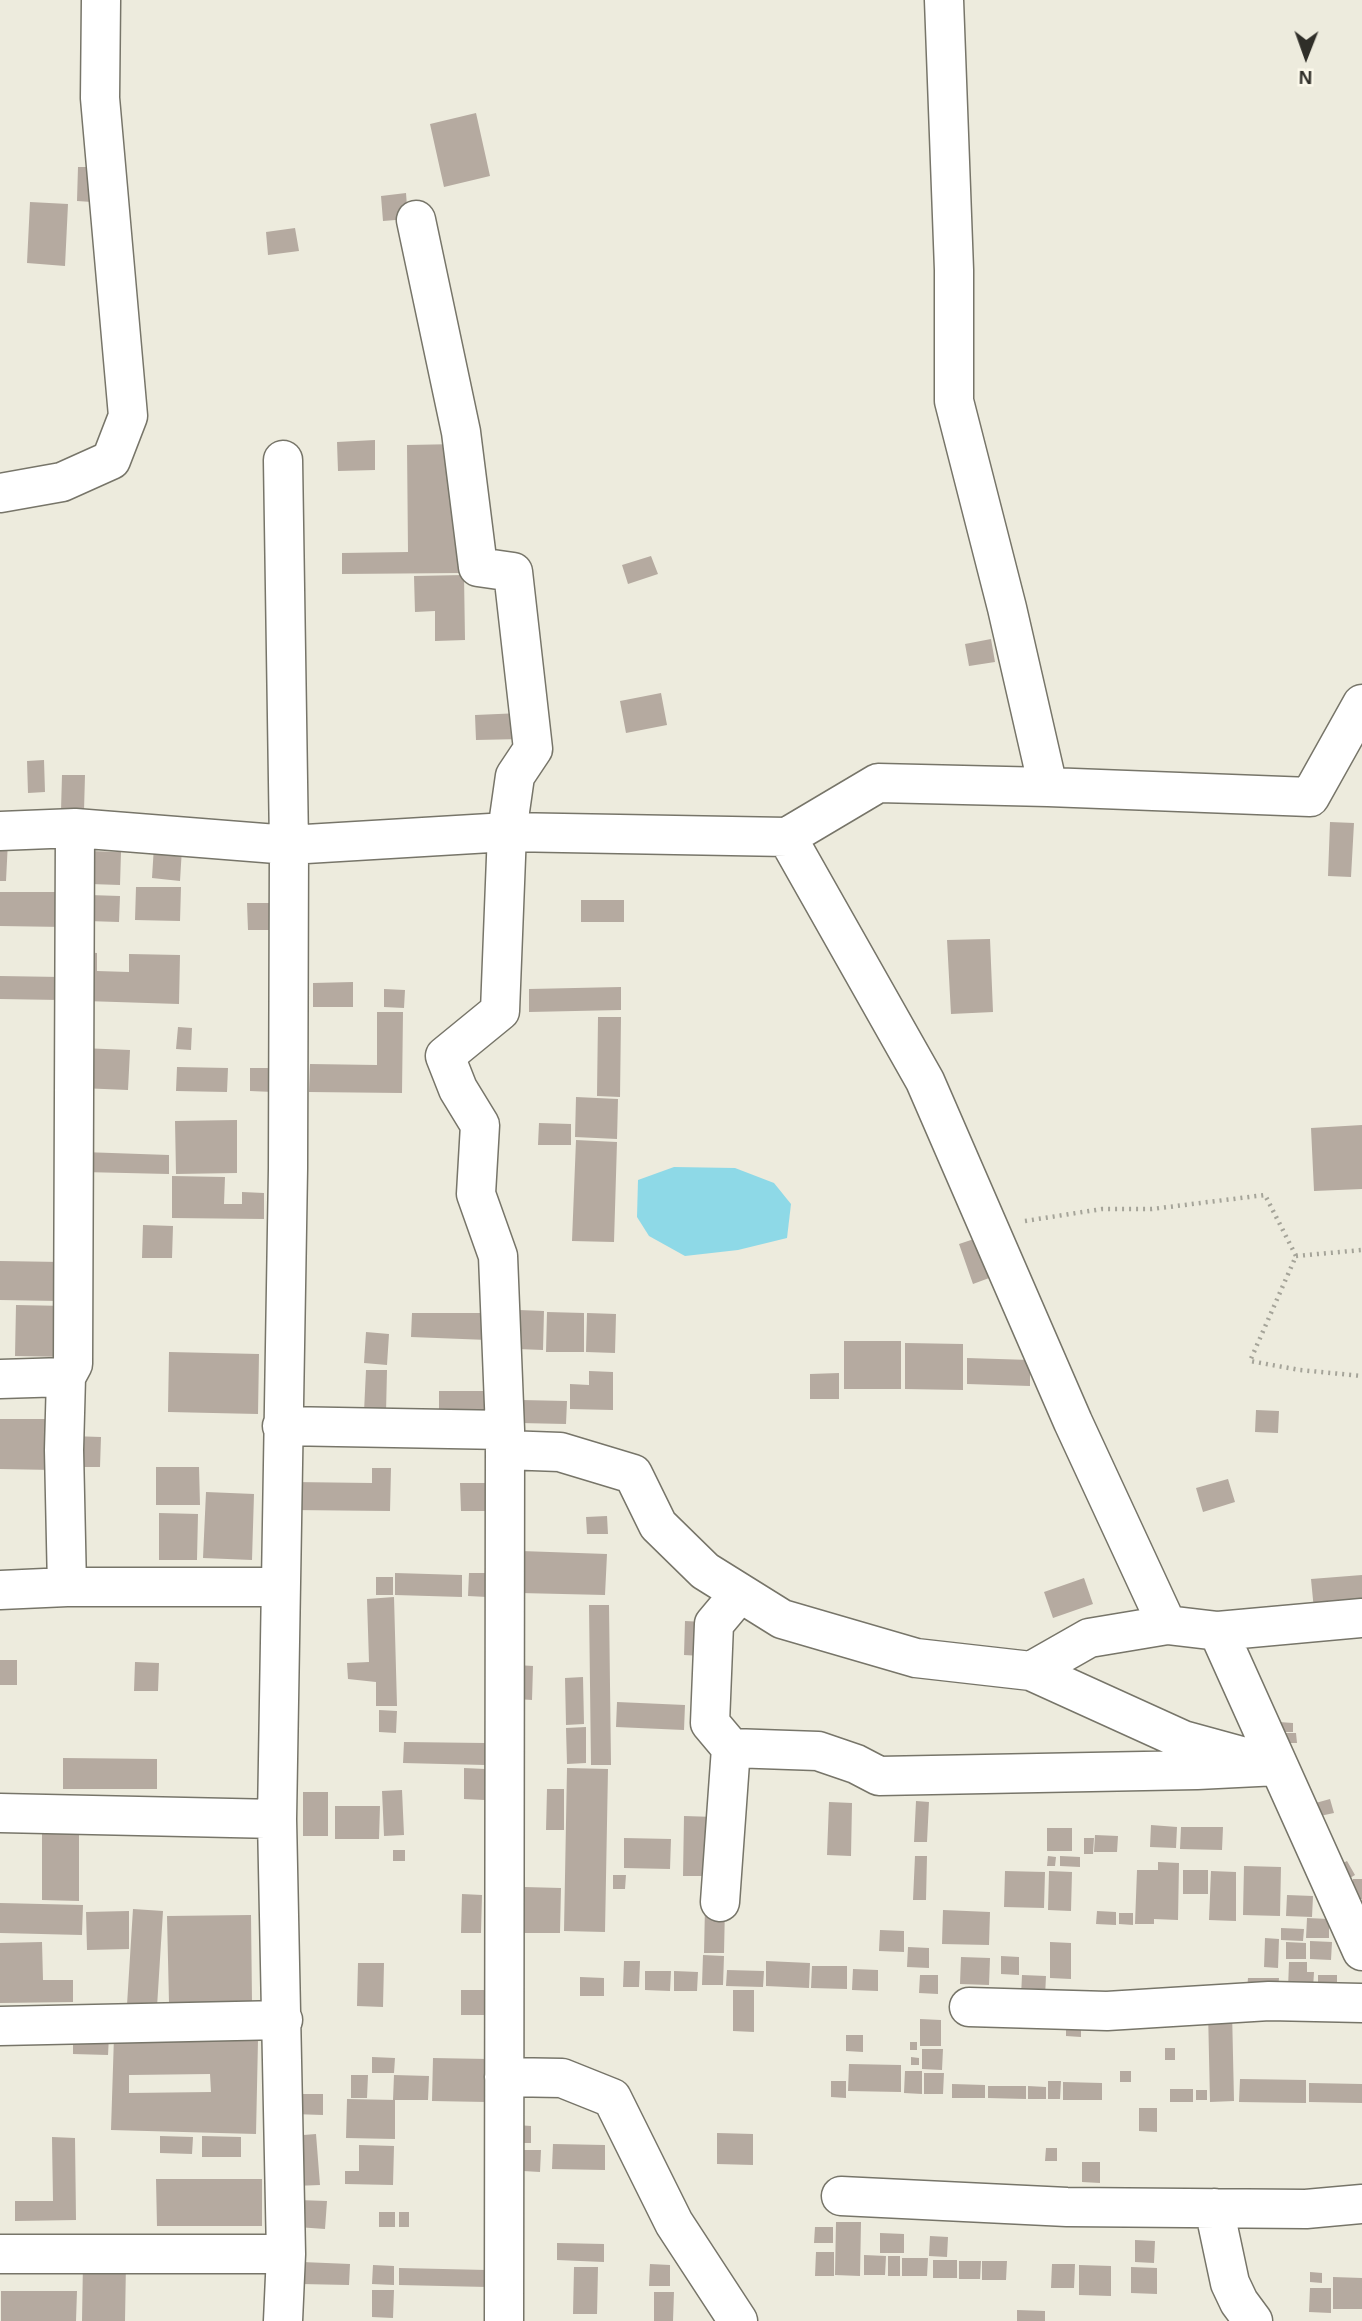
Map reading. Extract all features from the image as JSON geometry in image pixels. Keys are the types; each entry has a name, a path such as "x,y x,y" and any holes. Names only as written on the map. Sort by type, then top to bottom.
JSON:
{"street":[{"path":"0,494 62,482 111,460 128,416 100,98 102,0"},
{"path":"944,0 954,270 954,401 1007,608 1048,787"},
{"path":"416,220 461,432 478,567 513,572 533,749 515,776 507,832 500,1011 445,1056 458,1089 480,1125 476,1194 498,1256 505,1440 504,2321"},
{"path":"283,460 289,845 288,1169 277,1819 286,2254 283,2321"},
{"path":"0,831 75,828 289,845 507,832 787,837 877,783 1310,797 1362,704"},
{"path":"67,1587 64,1450 66,1377 73,1364 75,828"},
{"path":"787,837 925,1081 1073,1422 1167,1625"},
{"path":"0,1379 66,1377"},
{"path":"282,1426 505,1440 560,1452 633,1474 658,1525 705,1571 782,1619 916,1658 1031,1671 1183,1740 1278,1766"},
{"path":"0,1590 67,1587 279,1587"},
{"path":"720,1902 731,1748 709,1723 714,1624 740,1593"},
{"path":"1031,1671 1090,1638 1167,1625 1218,1631 1362,1618"},
{"path":"1218,1631 1362,1951"},
{"path":"731,1748 818,1751 856,1764 879,1776 1278,1766"},
{"path":"0,1813 277,1819"},
{"path":"969,2007 1107,2011 1269,2001 1362,2003"},
{"path":"0,2026 283,2020"},
{"path":"504,2077 562,2078 612,2098 674,2223 738,2321"},
{"path":"841,2196 1067,2207 1306,2209 1362,2204"},
{"path":"1214,2208 1230,2283 1239,2302 1253,2321"},
{"path":"0,2255 286,2254"}],"path":[{"path":"988,1227 1102,1209 1152,1209 1265,1195 1296,1256"},
{"path":"1296,1256 1362,1250"},
{"path":"1296,1256 1250,1361 1300,1370 1362,1376"}],"water":[{"path":"674,1167 735,1168 774,1183 791,1204 787,1238 738,1250 685,1256 649,1236 637,1217 638,1180"}],"building":[{"path":"476,113 490,176 444,187 430,124"},
{"path":"78,167 92,167 92,202 77,201"},
{"path":"406,193 408,219 383,221 381,196"},
{"path":"30,202 68,204 65,266 27,263"},
{"path":"295,228 299,251 268,255 266,232"},
{"path":"375,440 375,470 338,471 337,442"},
{"path":"459,444 461,573 342,574 342,553 408,552 407,445"},
{"path":"651,556 658,574 628,584 622,565"},
{"path":"464,575 465,640 435,641 435,611 415,612 414,576"},
{"path":"991,639 995,662 969,666 965,644"},
{"path":"661,693 667,725 626,733 620,701"},
{"path":"521,713 522,739 476,740 475,715"},
{"path":"44,760 45,792 28,793 27,761"},
{"path":"62,775 85,775 84,811 61,811"},
{"path":"1330,822 1354,823 1351,877 1328,876"},
{"path":"0,840 8,841 6,881 0,881"},
{"path":"154,846 182,848 180,881 152,878"},
{"path":"90,851 121,852 120,885 90,884"},
{"path":"136,887 181,887 180,921 135,920"},
{"path":"0,892 64,892 64,927 0,926"},
{"path":"89,895 120,896 119,922 88,921"},
{"path":"581,900 624,900 624,922 581,922"},
{"path":"247,903 273,903 273,930 248,930"},
{"path":"990,939 993,1012 951,1014 947,940"},
{"path":"86,952 97,953 97,971 129,972 129,954 180,955 179,1004 85,1001"},
{"path":"0,976 61,977 60,1000 0,999"},
{"path":"353,982 353,1007 313,1007 313,983"},
{"path":"621,987 621,1010 529,1012 529,989"},
{"path":"384,989 405,990 404,1008 384,1007"},
{"path":"377,1012 403,1012 402,1093 309,1092 310,1064 377,1065"},
{"path":"598,1017 621,1017 620,1097 597,1096"},
{"path":"178,1027 192,1028 191,1050 176,1049"},
{"path":"81,1048 130,1050 128,1090 80,1088"},
{"path":"177,1067 228,1068 227,1092 176,1091"},
{"path":"250,1068 273,1068 273,1092 250,1091"},
{"path":"576,1097 618,1099 617,1139 575,1137"},
{"path":"237,1120 237,1173 176,1174 175,1121"},
{"path":"539,1123 571,1124 571,1145 538,1145"},
{"path":"1362,1125 1362,1189 1314,1191 1311,1128"},
{"path":"576,1140 617,1142 614,1242 572,1241"},
{"path":"83,1152 169,1155 169,1174 83,1172"},
{"path":"172,1176 225,1177 224,1204 242,1204 242,1192 264,1193 264,1219 172,1218"},
{"path":"143,1225 173,1226 172,1258 142,1258"},
{"path":"986,1235 1000,1274 973,1284 959,1244"},
{"path":"0,1261 61,1262 59,1301 0,1300"},
{"path":"16,1305 67,1306 66,1357 15,1356"},
{"path":"519,1310 544,1311 543,1350 518,1349"},
{"path":"547,1312 584,1313 584,1352 546,1352"},
{"path":"412,1313 489,1313 488,1340 411,1337"},
{"path":"587,1313 616,1314 615,1353 586,1352"},
{"path":"366,1332 389,1334 387,1365 364,1363"},
{"path":"844,1341 901,1341 901,1389 844,1389"},
{"path":"905,1343 963,1344 963,1390 905,1389"},
{"path":"169,1352 259,1354 258,1414 168,1412"},
{"path":"967,1358 1030,1360 1030,1386 967,1384"},
{"path":"366,1370 387,1370 386,1413 364,1412"},
{"path":"589,1371 613,1372 613,1410 570,1409 570,1384 589,1385"},
{"path":"839,1373 839,1399 810,1399 810,1374"},
{"path":"439,1391 489,1391 490,1414 439,1414"},
{"path":"521,1400 567,1401 566,1424 520,1423"},
{"path":"1256,1410 1279,1411 1278,1433 1255,1432"},
{"path":"0,1419 54,1419 54,1470 0,1469"},
{"path":"71,1436 101,1437 100,1467 70,1467"},
{"path":"156,1467 199,1467 200,1505 156,1505"},
{"path":"372,1468 391,1468 390,1511 292,1510 293,1482 372,1483"},
{"path":"1228,1479 1235,1502 1203,1512 1196,1488"},
{"path":"460,1483 487,1483 487,1511 461,1511"},
{"path":"206,1492 254,1494 252,1560 203,1558"},
{"path":"159,1513 198,1514 197,1560 159,1560"},
{"path":"607,1516 608,1534 587,1534 586,1517"},
{"path":"521,1551 607,1554 605,1595 520,1593"},
{"path":"395,1573 462,1575 462,1597 395,1595"},
{"path":"469,1573 487,1573 487,1597 468,1596"},
{"path":"1362,1575 1362,1606 1314,1610 1311,1579"},
{"path":"376,1577 393,1577 393,1595 376,1595"},
{"path":"1084,1578 1093,1604 1053,1618 1044,1592"},
{"path":"394,1597 397,1706 376,1706 376,1682 348,1679 347,1663 369,1662 367,1599"},
{"path":"589,1605 609,1605 611,1765 591,1765"},
{"path":"685,1621 704,1622 702,1656 684,1655"},
{"path":"0,1660 17,1660 17,1685 0,1685"},
{"path":"135,1662 159,1663 158,1691 134,1691"},
{"path":"517,1665 533,1666 532,1700 516,1699"},
{"path":"583,1677 584,1724 566,1725 565,1678"},
{"path":"617,1702 685,1705 684,1730 616,1727"},
{"path":"379,1710 397,1711 396,1733 379,1732"},
{"path":"1279,1722 1293,1723 1293,1732 1279,1732"},
{"path":"586,1727 586,1763 567,1764 566,1728"},
{"path":"1283,1733 1296,1733 1297,1743 1283,1743"},
{"path":"404,1742 485,1743 485,1765 403,1763"},
{"path":"63,1758 157,1759 157,1789 63,1789"},
{"path":"464,1768 485,1769 485,1800 464,1799"},
{"path":"567,1768 608,1769 605,1932 564,1931"},
{"path":"547,1789 564,1789 564,1830 546,1830"},
{"path":"402,1790 404,1835 384,1836 382,1791"},
{"path":"303,1792 328,1792 328,1836 303,1836"},
{"path":"1330,1799 1334,1813 1315,1817 1312,1804"},
{"path":"916,1801 929,1802 927,1842 914,1842"},
{"path":"829,1802 852,1803 851,1856 827,1855"},
{"path":"335,1806 380,1806 379,1839 335,1839"},
{"path":"684,1816 715,1817 713,1876 683,1876"},
{"path":"42,1821 79,1821 79,1901 42,1900"},
{"path":"1151,1825 1177,1827 1176,1848 1150,1847"},
{"path":"1181,1827 1223,1827 1222,1850 1180,1849"},
{"path":"1047,1828 1072,1828 1072,1851 1047,1851"},
{"path":"1095,1835 1118,1836 1117,1852 1094,1852"},
{"path":"624,1838 671,1839 670,1869 624,1868"},
{"path":"1084,1838 1094,1838 1093,1854 1084,1854"},
{"path":"393,1850 405,1850 405,1861 393,1861"},
{"path":"915,1856 927,1856 926,1900 913,1900"},
{"path":"1048,1856 1056,1857 1055,1866 1047,1866"},
{"path":"1060,1856 1080,1857 1080,1867 1060,1866"},
{"path":"1347,1861 1355,1875 1345,1881 1337,1866"},
{"path":"1158,1862 1179,1863 1178,1920 1154,1919 1154,1924 1135,1924 1137,1870 1158,1870"},
{"path":"1244,1866 1281,1867 1280,1916 1243,1915"},
{"path":"1183,1870 1208,1870 1208,1894 1183,1894"},
{"path":"1005,1871 1045,1872 1044,1908 1004,1907"},
{"path":"1049,1871 1072,1872 1071,1911 1048,1910"},
{"path":"1211,1871 1236,1872 1236,1921 1209,1920"},
{"path":"613,1875 626,1875 625,1889 613,1889"},
{"path":"1353,1879 1362,1879 1362,1899 1353,1899"},
{"path":"524,1887 561,1888 560,1933 524,1933"},
{"path":"462,1894 482,1895 481,1933 461,1933"},
{"path":"1287,1895 1313,1896 1312,1917 1286,1916"},
{"path":"0,1903 83,1905 82,1935 0,1933"},
{"path":"705,1907 725,1907 724,1953 704,1953"},
{"path":"133,1909 163,1911 157,2007 127,2005"},
{"path":"943,1910 990,1912 989,1945 942,1944"},
{"path":"129,1911 129,1949 87,1950 86,1912"},
{"path":"1097,1911 1116,1912 1116,1925 1096,1924"},
{"path":"1119,1913 1133,1913 1133,1925 1119,1924"},
{"path":"251,1915 252,2002 169,2003 167,1916"},
{"path":"1307,1918 1329,1919 1329,1938 1306,1938"},
{"path":"1281,1928 1304,1929 1303,1941 1281,1940"},
{"path":"880,1930 904,1931 904,1952 879,1951"},
{"path":"1265,1938 1279,1939 1278,1968 1264,1967"},
{"path":"1310,1941 1332,1942 1331,1960 1310,1959"},
{"path":"42,1942 43,1980 73,1980 73,2002 0,2003 0,1943"},
{"path":"1050,1942 1071,1943 1071,1979 1050,1978"},
{"path":"1286,1942 1306,1943 1306,1959 1286,1959"},
{"path":"908,1947 929,1948 929,1968 907,1967"},
{"path":"703,1955 724,1956 723,1985 702,1985"},
{"path":"1001,1956 1019,1957 1019,1975 1001,1974"},
{"path":"961,1957 990,1958 989,1985 960,1984"},
{"path":"624,1961 640,1961 639,1987 623,1987"},
{"path":"766,1961 810,1963 809,1988 766,1986"},
{"path":"1289,1962 1307,1962 1307,1972 1314,1972 1313,1989 1288,1989"},
{"path":"358,1963 384,1963 383,2007 357,2006"},
{"path":"812,1966 847,1966 847,1989 811,1988"},
{"path":"853,1969 878,1970 878,1991 852,1990"},
{"path":"727,1970 764,1971 763,1987 726,1986"},
{"path":"645,1971 671,1971 670,1991 645,1990"},
{"path":"674,1971 698,1972 697,1991 674,1991"},
{"path":"920,1975 938,1975 938,1994 919,1993"},
{"path":"1022,1975 1046,1976 1045,1997 1021,1996"},
{"path":"1318,1975 1337,1975 1337,1996 1318,1995"},
{"path":"580,1977 604,1978 604,1996 580,1996"},
{"path":"1248,1978 1279,1978 1278,1991 1247,1991"},
{"path":"461,1990 484,1990 484,2015 461,2015"},
{"path":"733,1990 754,1990 754,2032 733,2031"},
{"path":"1208,2010 1232,2010 1234,2101 1210,2102"},
{"path":"920,2019 941,2020 941,2046 920,2046"},
{"path":"1066,2024 1081,2025 1081,2037 1066,2036"},
{"path":"846,2035 863,2035 863,2052 846,2051"},
{"path":"73,2036 109,2036 108,2055 73,2054"},
{"path":"114,2036 258,2040 256,2134 111,2130","holes":["210,2074 211,2092 129,2093 129,2075"]},
{"path":"910,2042 917,2042 917,2050 910,2050"},
{"path":"1165,2048 1175,2048 1175,2060 1165,2060"},
{"path":"922,2049 943,2049 942,2070 922,2069"},
{"path":"372,2057 395,2058 394,2073 372,2073"},
{"path":"911,2057 919,2058 919,2065 911,2065"},
{"path":"433,2058 488,2059 487,2102 432,2101"},
{"path":"849,2064 901,2065 901,2092 848,2091"},
{"path":"905,2071 922,2071 922,2094 904,2093"},
{"path":"1120,2071 1131,2071 1131,2082 1120,2082"},
{"path":"924,2073 944,2073 943,2094 924,2094"},
{"path":"351,2075 368,2075 367,2098 351,2098"},
{"path":"394,2075 429,2076 428,2100 393,2100"},
{"path":"1240,2079 1306,2080 1306,2103 1239,2102"},
{"path":"831,2081 846,2081 846,2098 831,2097"},
{"path":"1048,2081 1061,2081 1060,2099 1048,2099"},
{"path":"1063,2082 1102,2083 1102,2100 1063,2100"},
{"path":"1309,2083 1362,2084 1362,2103 1309,2102"},
{"path":"952,2084 985,2085 985,2098 952,2098"},
{"path":"988,2086 1026,2086 1026,2099 988,2098"},
{"path":"1028,2086 1046,2087 1046,2099 1028,2099"},
{"path":"1170,2089 1193,2089 1193,2102 1170,2102"},
{"path":"1196,2090 1207,2090 1207,2100 1196,2100"},
{"path":"293,2094 323,2094 323,2115 292,2114"},
{"path":"347,2099 395,2100 395,2139 346,2138"},
{"path":"1139,2108 1157,2108 1157,2132 1139,2131"},
{"path":"517,2125 531,2126 531,2143 517,2143"},
{"path":"717,2133 753,2134 753,2165 717,2164"},
{"path":"316,2134 320,2185 294,2186 291,2136"},
{"path":"160,2136 193,2137 192,2154 160,2153"},
{"path":"202,2136 241,2137 241,2157 202,2157"},
{"path":"52,2137 75,2138 76,2220 15,2221 15,2201 53,2201"},
{"path":"553,2144 605,2145 605,2170 552,2169"},
{"path":"359,2145 394,2146 393,2185 345,2184 345,2171 359,2171"},
{"path":"1046,2148 1057,2148 1057,2161 1045,2161"},
{"path":"524,2150 541,2150 540,2172 523,2171"},
{"path":"1082,2162 1100,2162 1100,2183 1082,2182"},
{"path":"156,2179 262,2179 262,2226 157,2226"},
{"path":"298,2200 327,2201 325,2229 297,2227"},
{"path":"379,2212 395,2212 395,2227 379,2227"},
{"path":"399,2212 409,2212 409,2227 399,2227"},
{"path":"836,2222 861,2222 860,2276 835,2275"},
{"path":"815,2227 833,2227 833,2243 814,2243"},
{"path":"880,2233 904,2234 904,2253 880,2253"},
{"path":"930,2236 948,2237 947,2257 929,2256"},
{"path":"1135,2240 1155,2241 1154,2263 1135,2262"},
{"path":"557,2243 604,2244 604,2262 557,2260"},
{"path":"816,2252 834,2252 834,2276 815,2276"},
{"path":"864,2255 886,2256 885,2275 864,2275"},
{"path":"888,2256 900,2256 900,2276 888,2276"},
{"path":"902,2258 928,2258 927,2276 902,2276"},
{"path":"933,2260 957,2260 957,2278 933,2278"},
{"path":"83,2261 126,2262 125,2321 82,2321"},
{"path":"959,2261 981,2261 980,2279 959,2279"},
{"path":"982,2261 1007,2261 1006,2280 982,2280"},
{"path":"302,2262 350,2264 349,2285 301,2284"},
{"path":"650,2264 670,2265 670,2286 649,2286"},
{"path":"1052,2264 1075,2264 1074,2288 1051,2288"},
{"path":"373,2265 394,2266 394,2285 372,2284"},
{"path":"1079,2265 1111,2266 1111,2296 1079,2295"},
{"path":"574,2267 598,2267 597,2314 573,2314"},
{"path":"1131,2267 1157,2268 1157,2294 1131,2293"},
{"path":"399,2268 487,2270 487,2287 399,2285"},
{"path":"1310,2272 1322,2273 1322,2283 1310,2282"},
{"path":"1333,2277 1362,2278 1362,2309 1333,2309"},
{"path":"1310,2288 1331,2288 1331,2313 1309,2312"},
{"path":"372,2290 394,2290 393,2318 372,2317"},
{"path":"1,2291 77,2291 76,2321 1,2321"},
{"path":"654,2292 674,2292 673,2321 654,2321"},
{"path":"1017,2310 1045,2311 1045,2321 1017,2321"}]}
